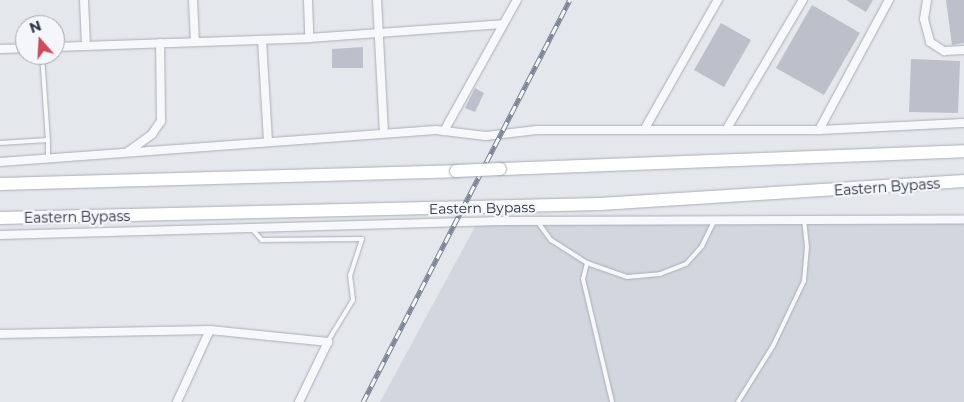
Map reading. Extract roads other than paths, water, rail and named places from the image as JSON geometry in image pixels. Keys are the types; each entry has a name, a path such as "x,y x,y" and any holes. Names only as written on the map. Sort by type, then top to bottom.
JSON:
{"main road":[{"path":"0,184 456,171 964,151"},
{"name":"Eastern Bypass","path":"0,218 600,204 964,181"}],"street":[{"path":"84,0 86,46"},
{"path":"193,0 195,42"},
{"path":"308,0 309,38"},
{"path":"377,0 384,133"},
{"path":"444,131 517,0"},
{"path":"644,130 718,0"},
{"path":"726,130 803,0"},
{"path":"819,130 889,0"},
{"path":"927,0 924,19 930,42 944,51 964,50"},
{"path":"65,47 309,38 502,24"},
{"path":"262,40 268,141"},
{"path":"128,152 152,134 161,121 160,43"},
{"path":"0,49 15,48"},
{"path":"0,162 384,133 444,131 486,136 537,130 819,130 964,123"},
{"path":"0,235 537,221 964,219"},
{"path":"177,402 210,330"},
{"path":"0,334 210,330 328,342 299,402"}],"lane":[{"path":"43,65 48,158"},
{"path":"0,143 48,140"},
{"path":"537,221 552,240 587,263 628,277 675,269 694,258 715,219"},
{"path":"738,402 774,346 804,281 807,247 804,220"},
{"path":"251,227 262,240 362,239 350,275 353,300 328,342"},
{"path":"587,263 583,279 612,402"}],"railway":[{"path":"363,402 570,0"}]}
